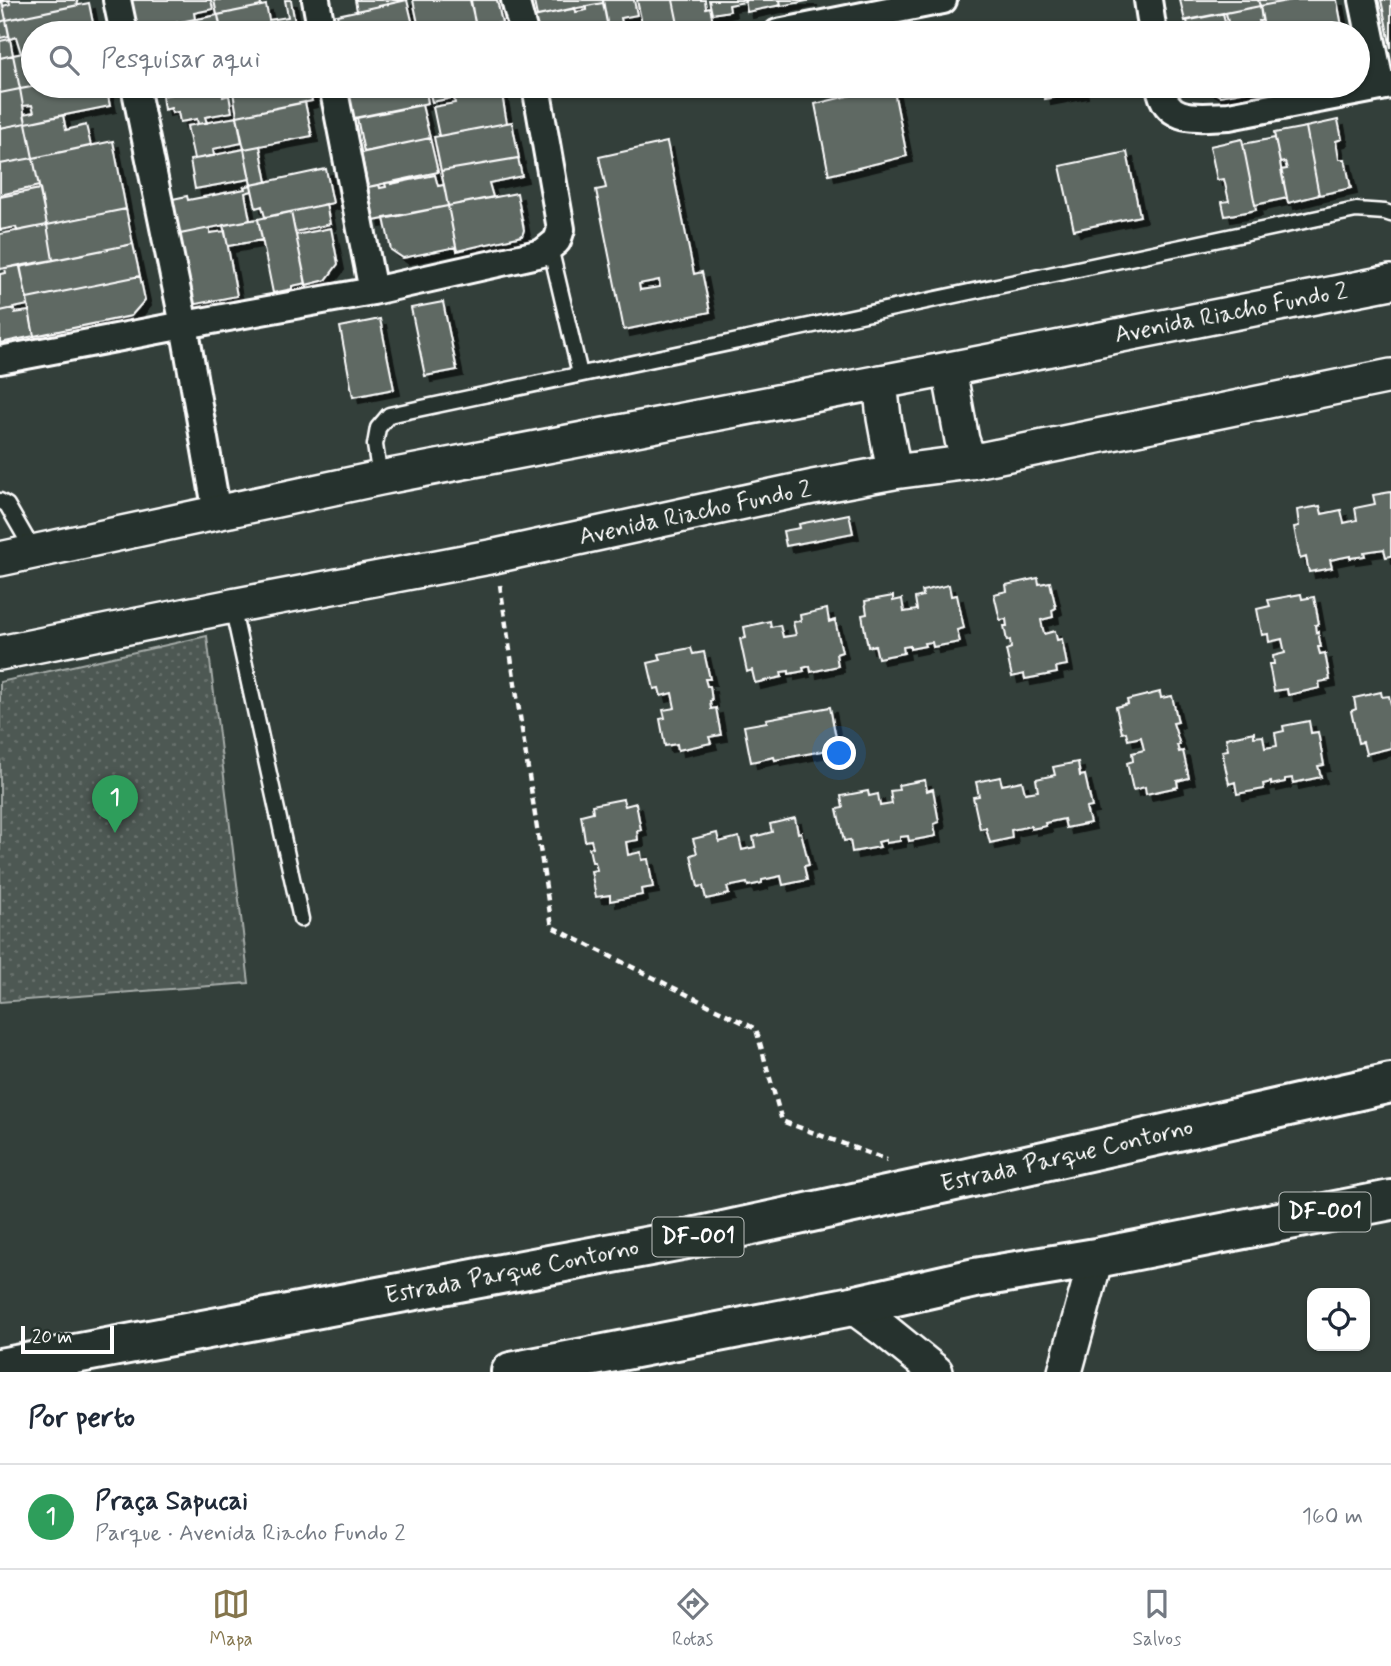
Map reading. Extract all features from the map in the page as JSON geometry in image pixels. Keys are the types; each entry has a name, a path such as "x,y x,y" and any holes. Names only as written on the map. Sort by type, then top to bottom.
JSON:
{"highway":[{"name":"Estrada Parque Contorno","path":"0,1368 682,1240 1391,1083"},
{"name":"DF-001","path":"511,1372 852,1306 975,1278 1096,1258 1391,1200"}],"street":[{"path":"117,0 121,21"},
{"path":"316,0 320,21"},
{"path":"515,0 521,21"},
{"path":"838,21 943,0"},
{"path":"1148,0 1151,21"},
{"path":"1363,0 1369,21"},
{"path":"1370,26 1386,86"},
{"path":"137,98 184,325 218,513"},
{"path":"335,98 373,291"},
{"path":"0,360 373,291 542,253 556,241 561,229 539,98"},
{"path":"1163,98 1173,112 1202,117 1229,116 1323,98"},
{"name":"Avenida Riacho Fundo 2","path":"0,559 380,478 1391,282"},
{"path":"949,369 962,440 970,462"},
{"name":"Avenida Riacho Fundo 2","path":"0,653 495,556 813,487 970,462 1391,376"},
{"path":"880,382 894,472"},
{"path":"1065,1372 1096,1258"},
{"path":"852,1306 936,1372"}],"lane":[{"path":"380,478 375,445 378,428 389,415 1356,210 1391,214"},
{"path":"550,247 580,374"},
{"path":"0,501 7,505 34,552"},
{"path":"232,606 301,919"}],"path":[{"path":"495,556 552,927 756,1029 782,1121 896,1164"}],"shaded area":[{"path":"207,636 249,983 0,1002 0,682"}],"building":[{"path":"0,0 6,20 0,22"},
{"path":"9,0 77,0 78,5 6,20 3,6 10,4"},
{"path":"129,0 211,0 213,9 194,13 195,19 185,21 133,21"},
{"path":"214,0 260,0 261,6 217,15"},
{"path":"285,0 291,0 295,21 219,21 218,15 266,5 269,20 288,17"},
{"path":"355,0 403,0 403,1 357,11"},
{"path":"407,0 412,21 338,21 337,15"},
{"path":"413,0 471,0 474,21 417,21"},
{"path":"470,0 497,0 502,21 475,21"},
{"path":"530,0 603,0 603,3 537,16 534,2 530,3"},
{"path":"603,0 634,0 637,15 621,18 622,21 607,21"},
{"path":"637,0 673,0 677,21 641,21"},
{"path":"673,0 705,0 706,8 710,7 713,21 677,21"},
{"path":"709,0 745,2 729,5 730,11 712,14"},
{"path":"745,0 780,0 781,5 747,12"},
{"path":"780,0 812,0 781,6"},
{"path":"1180,0 1258,0 1260,6 1185,21"},
{"path":"1258,0 1292,0 1260,6"},
{"path":"1292,0 1337,0 1341,21 1263,21 1260,6"},
{"path":"1381,0 1391,0 1391,48"},
{"path":"89,3 93,21 21,21 21,53 16,37 10,39 6,20"},
{"path":"603,3 607,21 530,21 529,18 575,8 576,12 587,10 586,6"},
{"path":"1260,6 1262,21 1228,21 1226,13"},
{"path":"1223,13 1225,21 1187,21 1187,20"},
{"path":"218,15 219,21 187,21"},
{"path":"6,20 9,36 0,38 0,22"},
{"path":"10,39 13,55 0,58 0,41"},
{"path":"21,53 21,89 20,89 13,55"},
{"path":"13,55 20,89 0,93 0,58"},
{"path":"20,89 26,123 0,128 0,93"},
{"path":"22,98 108,98 110,106 26,123 24,114 34,112 32,105 23,106"},
{"path":"162,98 230,98 232,112 205,117 207,123 198,124 197,119 180,122 178,112 172,113 171,108 164,110"},
{"path":"234,98 311,98 312,101 237,116"},
{"path":"350,98 427,98 428,103 354,118"},
{"path":"431,98 452,98 432,102"},
{"path":"454,98 503,98 507,123 439,136 433,107 455,103"},
{"path":"839,98 895,98 907,156 829,175 815,104"},
{"path":"305,102 312,136 244,149 237,116"},
{"path":"422,105 430,138 364,152 357,118"},
{"path":"63,115 66,130 86,125 91,146 33,158 26,123"},
{"path":"237,117 242,143 213,149 214,156 194,159 187,126"},
{"path":"1338,120 1342,139 1336,141 1339,159 1345,159 1351,188 1319,195 1306,127"},
{"path":"512,122 519,158 441,171 434,137"},
{"path":"26,123 33,158 0,164 0,128"},
{"path":"1306,127 1319,195 1288,203 1281,170 1287,169 1285,162 1280,163 1274,133"},
{"path":"430,138 438,172 368,187 361,153"},
{"path":"1275,138 1287,198 1255,205 1243,144"},
{"path":"1242,139 1256,210 1225,216 1222,202 1229,201 1224,179 1217,180 1210,146"},
{"path":"113,141 126,209 47,225 33,158"},
{"path":"667,142 694,274 702,272 710,312 624,330 596,190 606,188 599,157","holes":["659,280 660,287 640,290 639,284"]},
{"path":"260,146 267,182 251,185 244,149"},
{"path":"244,149 250,179 195,189 190,160"},
{"path":"1127,152 1140,216 1074,230 1060,166"},
{"path":"33,158 39,186 0,195 0,164"},
{"path":"518,158 522,176 489,183 493,197 448,206 441,171"},
{"path":"326,169 333,203 265,217 262,206 256,208 251,185"},
{"path":"435,175 438,186 444,185 448,206 374,221 368,187 386,187 385,183"},
{"path":"251,185 252,191 245,193 250,220 175,235 168,200 187,196 188,200 245,189 244,187"},
{"path":"40,189 47,225 17,231 16,227 0,230 0,197"},
{"path":"517,193 524,230 522,236 457,251 448,206"},
{"path":"326,204 330,224 295,232 291,212"},
{"path":"448,206 456,247 403,258 391,250 384,218"},
{"path":"126,209 133,244 53,260 47,225"},
{"path":"291,212 306,283 273,293 258,219"},
{"path":"258,219 262,240 228,246 223,225"},
{"path":"47,225 53,260 0,269 0,234"},
{"path":"210,228 210,233 225,231 237,296 191,305 175,235"},
{"path":"331,228 338,264 326,280 306,285 296,235"},
{"path":"133,244 140,276 27,299 20,267"},
{"path":"20,265 28,305 0,311 0,274 6,273 5,268"},
{"path":"140,276 145,300 131,316 34,336 27,299"},
{"path":"443,302 457,370 425,376 411,308"},
{"path":"14,308 15,313 29,311 34,336 0,343 0,311"},
{"path":"380,319 394,389 353,397 340,327"},
{"path":"1391,492 1391,556 1386,557 1384,549 1364,552 1365,556 1330,560 1332,568 1309,572 1306,557 1300,559 1294,527 1299,526 1297,510 1320,506 1322,514 1341,510 1344,523 1357,520 1355,508 1375,504 1373,495"},
{"path":"849,514 853,533 786,546 783,531 800,528 799,524"},
{"path":"1038,578 1039,584 1050,582 1056,608 1052,610 1053,617 1041,620 1044,634 1055,631 1057,640 1062,639 1067,665 1056,667 1057,673 1025,679 1024,674 1012,677 1006,650 1011,648 1004,626 1007,626 1006,619 1000,620 994,594 1007,591 1006,585"},
{"path":"949,585 951,596 957,595 964,628 957,630 960,642 933,647 932,642 910,649 910,646 903,647 904,653 878,658 875,645 868,647 862,615 867,614 865,601 893,596 893,601 902,599 904,612 917,610 915,598 923,596 922,591"},
{"path":"1301,594 1302,599 1314,597 1319,624 1315,625 1316,633 1318,632 1321,647 1318,647 1320,654 1325,653 1330,680 1319,682 1320,688 1288,695 1287,689 1274,691 1269,664 1274,664 1273,656 1285,653 1282,639 1269,642 1268,634 1262,635 1257,609 1270,606 1268,600"},
{"path":"827,609 829,622 835,620 842,652 836,654 838,666 811,672 810,666 803,668 804,671 789,674 789,671 781,672 782,677 755,683 752,670 747,672 740,639 746,638 744,627 770,621 771,627 780,625 783,637 796,635 793,622 801,621 800,615"},
{"path":"691,648 693,654 704,652 710,679 705,679 707,686 710,686 711,709 716,708 721,735 709,737 711,743 678,750 677,744 665,746 660,719 665,718 663,710 675,708 672,693 661,696 659,688 654,689 648,663 661,660 659,654"},
{"path":"1160,692 1161,698 1172,696 1178,722 1173,723 1180,745 1177,745 1179,752 1183,751 1189,778 1177,781 1178,787 1146,794 1145,787 1133,790 1127,763 1133,761 1132,753 1144,750 1141,737 1128,740 1126,732 1122,733 1116,707 1128,704 1127,700"},
{"path":"1381,692 1382,697 1389,696 1391,704 1391,748 1366,754 1363,742 1358,743 1351,711 1356,709 1354,698"},
{"path":"830,707 838,748 751,762 744,726"},
{"path":"1309,721 1311,733 1318,732 1324,765 1318,766 1321,777 1293,783 1292,778 1285,779 1285,782 1263,784 1264,789 1237,794 1235,782 1229,784 1222,751 1228,750 1226,738 1254,732 1254,737 1263,736 1265,748 1277,746 1275,733 1284,731 1283,726"},
{"path":"1078,762 1080,776 1085,775 1092,807 1086,808 1090,823 1066,828 1064,819 1045,823 1046,826 1011,830 1012,838 990,843 986,828 980,829 973,797 979,796 976,782 1000,777 1002,785 1022,781 1025,793 1038,791 1036,779 1055,775 1053,767"},
{"path":"925,780 927,791 933,789 939,822 934,824 936,836 909,841 908,836 900,837 900,841 886,843 886,840 878,842 880,847 852,852 850,840 844,841 837,809 843,808 841,796 868,791 869,796 878,794 880,806 892,804 890,791 899,790 898,785"},
{"path":"623,799 625,806 636,803 641,830 637,831 638,840 626,842 628,855 641,852 642,860 648,859 653,887 641,889 642,895 610,901 610,895 596,897 591,871 597,870 589,848 593,847 591,840 585,841 581,815 593,812 592,805"},
{"path":"795,818 809,865 804,866 807,880 783,885 781,876 748,886 747,883 727,887 729,894 706,899 703,886 698,887 691,855 697,853 693,839 717,833 719,842 739,837 742,850 755,847 753,837 772,832 770,824"}],"place":[{"name":"Praça Sapucai","path":"115,833"}]}
